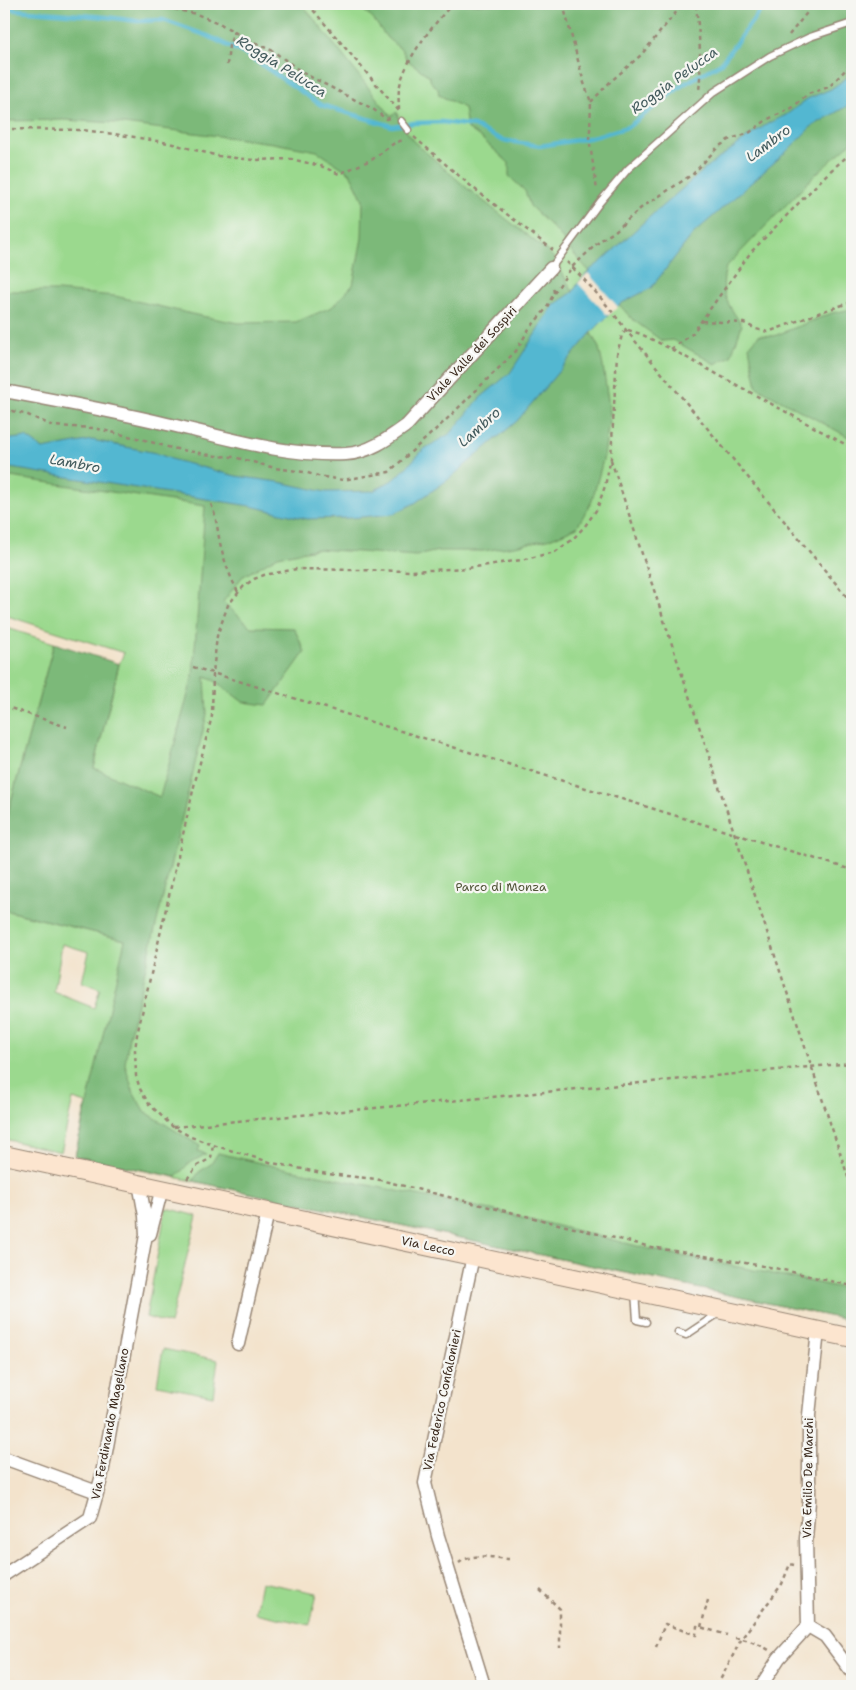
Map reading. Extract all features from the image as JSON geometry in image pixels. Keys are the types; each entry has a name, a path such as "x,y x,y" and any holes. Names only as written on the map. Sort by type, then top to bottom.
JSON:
{"main road":[{"name":"Via Lecco","path":"4,1155 852,1338"}],"street":[{"name":"Viale Valle dei Sospiri","path":"4,391 156,421 294,452 347,454 365,450 387,440 406,425 551,268"},
{"name":"Via Ferdinando Magellano","path":"4,1575 90,1518 97,1492 146,1235 146,1216 139,1183"},
{"name":"Via Ferdinando Magellano","path":"142,1258 162,1188"},
{"path":"238,1344 268,1212"},
{"name":"Via Federico Confalonieri","path":"473,1256 424,1483 438,1536 484,1686"},
{"name":"Via Emilio De Marchi","path":"808,1626 806,1540 809,1501 809,1415 818,1331"},
{"path":"4,1458 97,1492"},
{"path":"761,1686 780,1658 808,1626 825,1636 852,1672"}],"lane":[{"name":"Viale Valle dei Sospiri","path":"551,268 600,202 628,169 714,92 770,56 810,37 852,23"},
{"path":"400,118 408,130"},
{"path":"634,1291 637,1320 646,1322"},
{"path":"678,1332 686,1335 722,1311"}],"path":[{"path":"151,4 196,14 218,23 273,51 303,73 373,109 386,119 400,118 399,91 403,76 414,53 452,4"},
{"path":"308,4 399,111"},
{"path":"563,4 584,83 591,102 589,138 592,167 600,202"},
{"path":"591,102 609,83 641,55 683,4"},
{"path":"687,4 697,4 701,74 697,106"},
{"path":"770,56 791,34 810,9 810,4"},
{"path":"228,65 229,46 234,32"},
{"path":"4,409 53,426 94,428 171,448 216,456 234,456 275,468 318,476 343,480 388,472 446,421 516,352 528,328 546,309 554,293 572,267 600,240 614,232 641,208 694,174 717,148 728,140 749,133 768,119 792,108 808,94 829,87 852,63"},
{"path":"4,129 83,130 128,136 169,143 218,156 253,160 291,160 320,166 338,174 373,159 401,140 413,136 472,187 561,256 584,278 852,603"},
{"path":"671,349 692,334 751,252 828,173 847,156 852,154"},
{"path":"551,268 554,293"},
{"path":"702,321 744,322 756,329 768,332 852,302"},
{"path":"626,330 641,334 671,349 852,448"},
{"path":"626,330 622,335 617,354 611,458 605,486 597,509 585,526 572,540 555,552 522,560 468,568 412,571 297,569 264,575 254,579 238,592 228,605 217,636 213,673 212,716 191,800 135,1050 135,1071 140,1089 149,1104 173,1127 213,1146 273,1163 328,1174 376,1179 651,1247 776,1268 852,1286"},
{"path":"611,458 852,1189"},
{"path":"211,504 217,519 225,560 238,592"},
{"path":"194,667 852,870"},
{"path":"4,706 67,728"},
{"path":"173,1127 852,1063"},
{"path":"184,1193 186,1179 197,1166 211,1158 213,1146"},
{"path":"464,1560 474,1556 509,1559"},
{"path":"717,1686 742,1638 782,1584 790,1564 808,1566"},
{"path":"540,1590 560,1609 560,1648"},
{"path":"701,1627 708,1600"},
{"path":"656,1647 665,1624 696,1635 697,1626 727,1635"},
{"path":"736,1638 742,1638 762,1646"}],"green space":[{"name":"Parco di Monza","path":"4,4 852,4 852,1321 75,1156 86,1103 73,1099 61,1152 4,1139 4,910 125,940 94,768 119,664 124,653 4,615","holes":["62,944 89,952 82,982 100,989 94,1008 54,992"]},
{"path":"4,4 302,4 391,116 397,112 399,120 413,141 468,189 554,258 573,292 599,348 603,366 610,414 604,456 592,501 577,527 552,538 483,551 438,551 416,556 316,549 278,556 242,577 223,602 251,627 294,628 305,652 267,705 243,702 215,681 205,677 207,714 129,1037 125,1064 133,1091 144,1111 200,1146 198,1151 206,1154 188,1164 176,1177 75,1156 125,940 4,910 4,827 54,643 119,664 94,768 160,797 193,676 205,506 4,476 4,291 58,291 115,296 238,323 296,322 332,307 353,285 362,238 363,200 350,173 317,151 273,143 116,123 64,120 4,121"},
{"path":"357,4 852,4 852,142 817,173 726,267 723,284 724,291 728,304 742,325 731,356 715,364 673,340 662,341 632,319 572,252 558,233 530,206 525,191 509,176 509,163 467,128 464,108 439,95 438,89 431,82 429,76 407,60 402,50 387,38 374,20"},
{"path":"852,309 852,439 757,387 749,347 759,335 774,336 832,313"},
{"path":"4,627 54,643 4,827"},
{"path":"218,1153 506,1213 649,1249 852,1290 852,1321 193,1181 199,1172 211,1164"},
{"path":"166,1208 197,1216 170,1324 146,1317"},
{"path":"163,1349 218,1360 213,1396 157,1385"},
{"path":"261,1582 317,1593 310,1625 255,1613"}],"water":[{"name":"Lambro","path":"852,74 852,104 811,127 785,153 693,234 651,288 620,304 591,333 517,421 449,479 415,503 393,514 351,518 307,519 250,506 4,467 4,440 26,437 43,449 92,440 156,453 174,460 236,476 279,482 326,492 373,491 396,478 424,449 451,433 480,398 510,373 554,305 573,292 578,283 590,270 646,220 711,164 755,132 786,115 807,99 831,89"}],"pier":[{"path":"588,273 618,307 608,316 578,283"}],"waterway":[{"name":"Roggia Pelucca","path":"4,6 17,10 137,21 163,20 208,36 247,55 321,105 392,126 442,122 474,126 502,140 540,146 589,138 628,127 684,84 721,63 765,4"}]}
